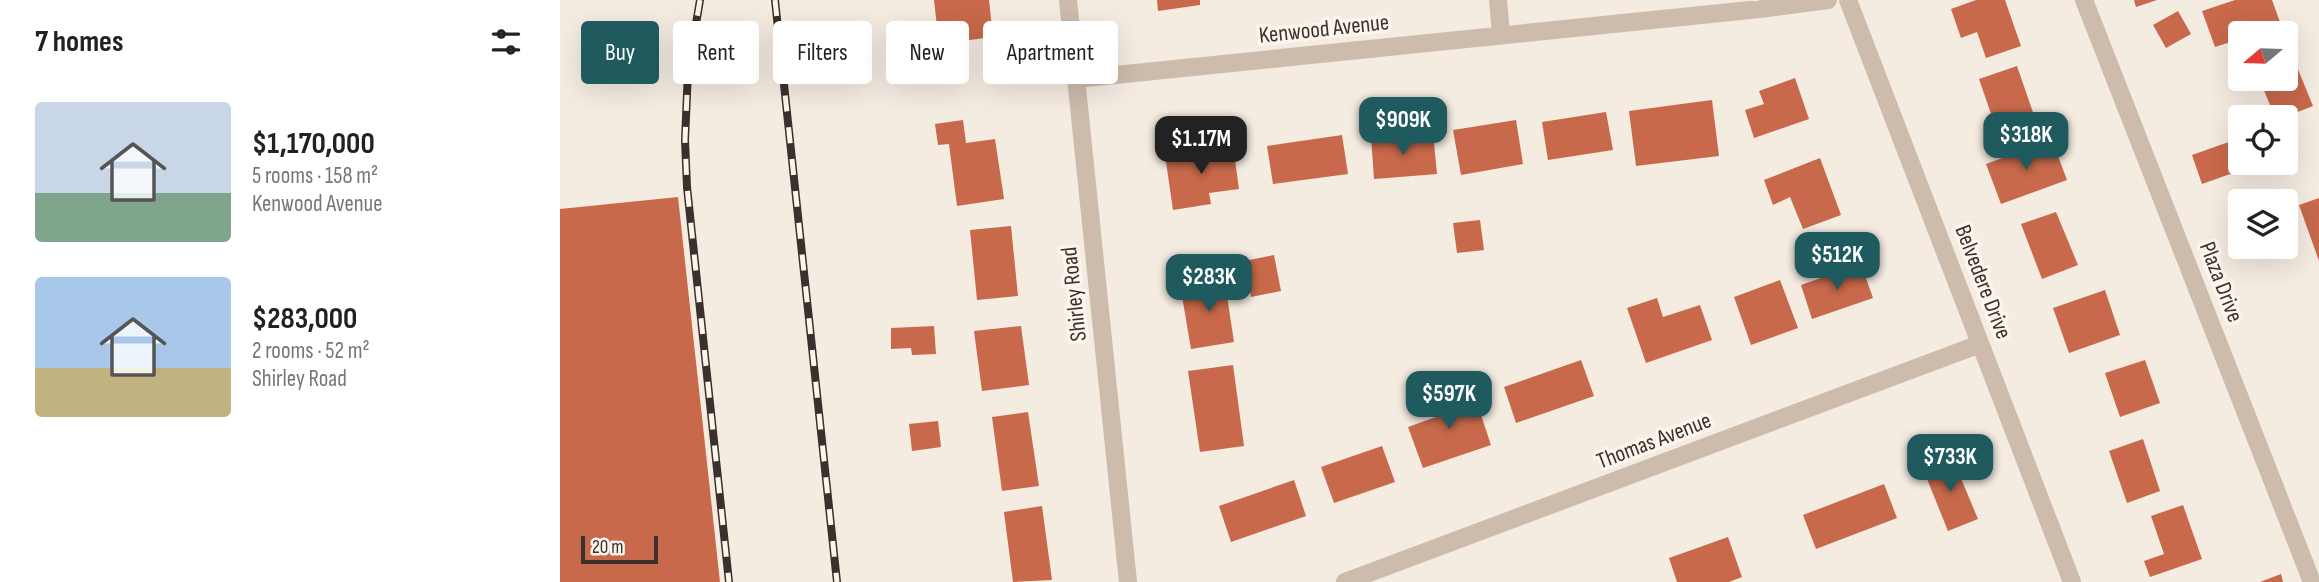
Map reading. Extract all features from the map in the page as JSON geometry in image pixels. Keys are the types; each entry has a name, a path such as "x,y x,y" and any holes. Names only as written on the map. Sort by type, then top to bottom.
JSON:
{"street":[{"name":"Shirley Road","path":"1068,0 1070,21"},
{"path":"1498,0 1501,34"},
{"name":"Kenwood Avenue","path":"1118,75 1828,0"},
{"name":"Belvedere Drive","path":"1848,0 2072,582"},
{"name":"Plaza Drive","path":"2084,0 2312,582"},
{"name":"Shirley Road","path":"1077,84 1128,582"},
{"name":"Thomas Avenue","path":"1345,582 1980,344"}],"building":[{"path":"934,0 989,0 991,21 983,21 983,38 969,40 969,21 936,21"},
{"path":"1157,0 1200,0 1200,5 1158,11"},
{"path":"1976,0 2005,0 2021,46 1986,58 1977,32 1961,38 1951,9"},
{"path":"2134,0 2157,0 2136,7"},
{"path":"2235,0 2272,0 2280,21 2228,21 2228,43 2215,47 2202,11"},
{"path":"2178,11 2191,34 2166,48 2153,25"},
{"path":"2017,66 2036,121 1998,134 1979,79"},
{"path":"2298,69 2313,106 2298,112 2298,105 2270,105 2264,91 2298,91"},
{"path":"1795,78 1809,119 1754,138 1745,110 1764,104 1759,91"},
{"path":"1712,100 1719,156 1636,166 1629,111"},
{"path":"1606,112 1613,150 1548,160 1542,122"},
{"path":"963,120 966,143 995,139 1004,199 957,206 949,144 938,145 935,124"},
{"path":"1516,120 1523,164 1461,175 1453,130"},
{"path":"1424,134 1425,143 1434,143 1437,174 1374,179 1371,137"},
{"path":"1342,135 1348,174 1273,184 1267,146"},
{"path":"2052,140 2067,180 2001,204 1986,164"},
{"path":"2228,142 2228,175 2202,184 2192,155"},
{"path":"1233,145 1239,189 1209,193 1211,204 1173,210 1165,155"},
{"path":"1820,158 1841,215 1803,229 1790,197 1773,205 1764,180"},
{"path":"678,197 720,582 560,582 560,209"},
{"path":"2319,198 2319,261 2299,205"},
{"path":"2056,212 2078,265 2042,279 2021,224"},
{"path":"1480,220 1484,250 1457,253 1453,223"},
{"path":"1011,226 1018,296 977,300 970,230"},
{"path":"1274,255 1281,291 1251,297 1244,261"},
{"path":"1861,264 1873,298 1812,319 1801,285"},
{"path":"1224,276 1234,342 1191,349 1182,296 1198,293 1195,281"},
{"path":"1780,280 1798,328 1751,345 1734,297"},
{"path":"2105,290 2120,335 2069,353 2053,308"},
{"path":"1657,298 1663,317 1700,305 1712,340 1646,363 1627,308"},
{"path":"934,326 936,354 912,355 911,348 891,349 891,328"},
{"path":"1021,326 1029,385 982,391 974,331"},
{"path":"1581,360 1594,396 1516,423 1504,387"},
{"path":"2145,360 2160,403 2120,417 2105,373"},
{"path":"1233,365 1244,446 1200,452 1188,371"},
{"path":"1458,391 1464,408 1477,403 1491,445 1423,468 1408,427 1436,417 1430,401"},
{"path":"1028,412 1039,486 1002,491 992,417"},
{"path":"938,421 941,447 912,451 909,424"},
{"path":"2143,439 2160,491 2127,503 2109,451"},
{"path":"1382,446 1395,482 1334,503 1321,467"},
{"path":"1952,457 1978,519 1948,531 1923,469"},
{"path":"1294,480 1306,516 1231,542 1219,506"},
{"path":"1884,484 1897,518 1816,549 1803,515"},
{"path":"2183,505 2202,559 2150,577 2144,561 2164,554 2151,516"},
{"path":"1042,506 1052,580 1013,582 1004,512"},
{"path":"1728,537 1742,577 1729,582 1677,582 1669,558"},
{"path":"2281,574 2283,582 2260,582"}],"railway":[{"path":"700,0 688,71 685,140 687,187 729,582"},
{"path":"775,0 837,582"}]}
